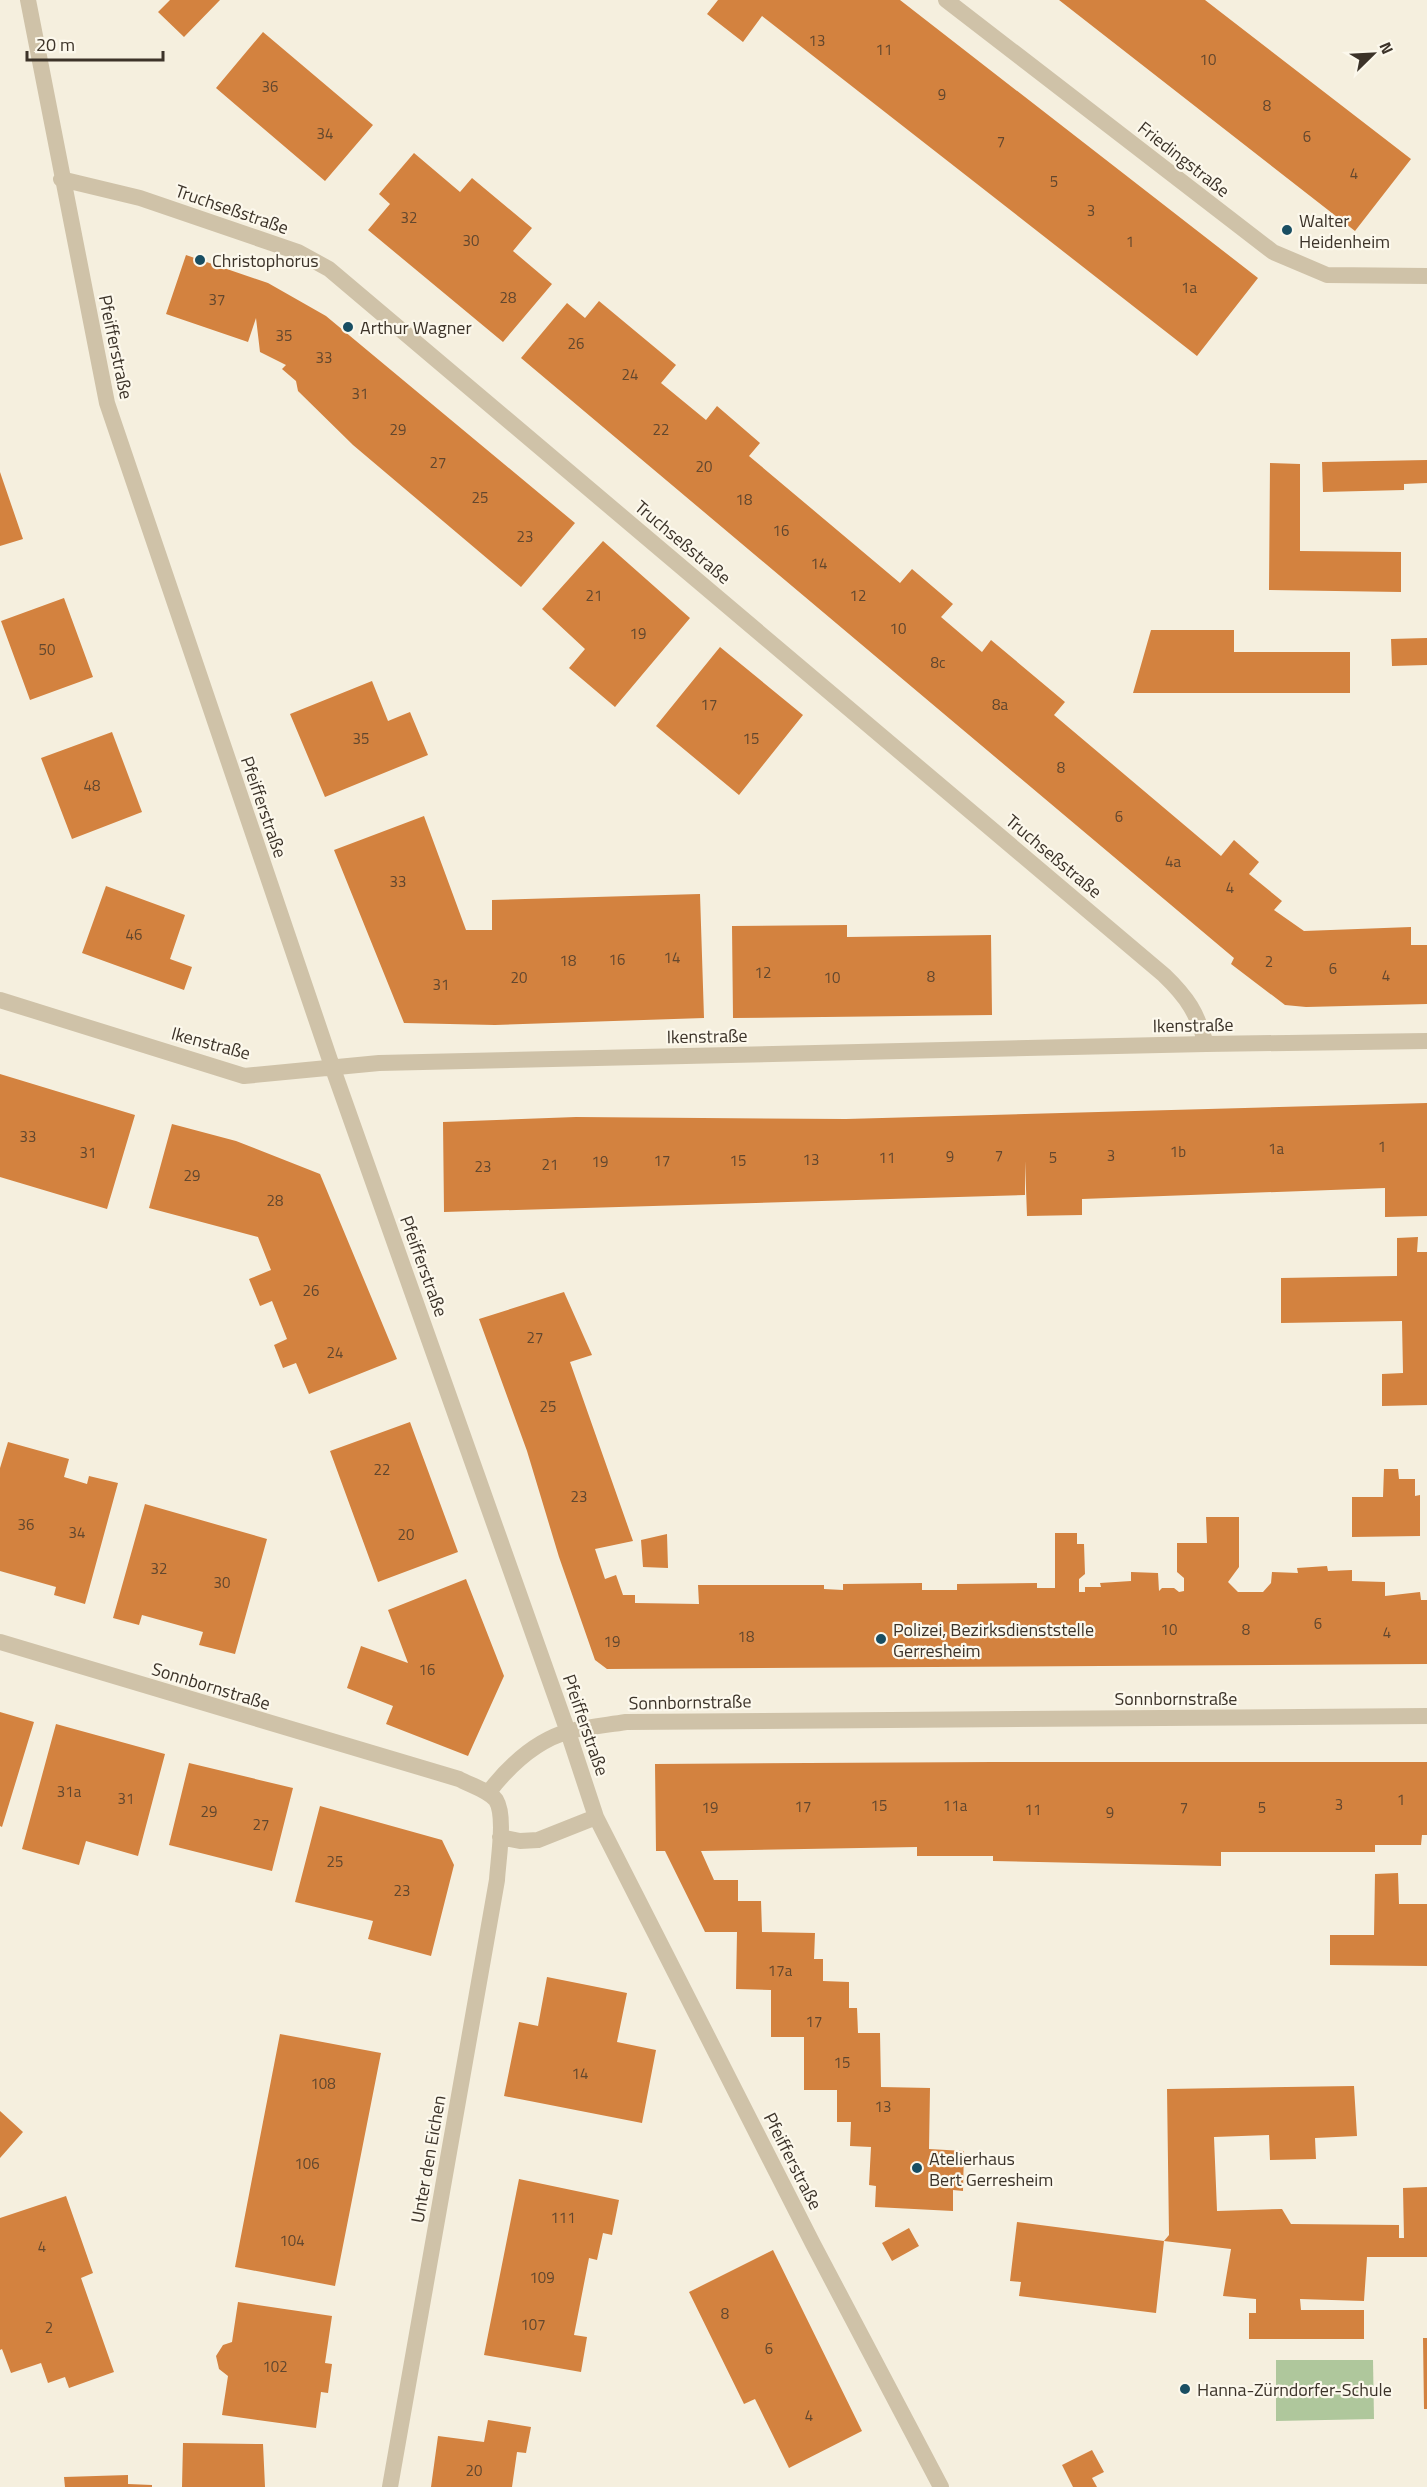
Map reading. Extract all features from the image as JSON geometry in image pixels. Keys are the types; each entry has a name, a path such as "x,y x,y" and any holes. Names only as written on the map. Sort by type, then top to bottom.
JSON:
{"street":[{"name":"Pfeifferstraße","path":"28,0 61,179 107,403 332,1066 596,1817 808,2234 941,2487"},
{"name":"Friedingstraße","path":"946,0 1273,252 1327,275 1427,276"},
{"name":"Truchseßstraße","path":"61,179 151,202 298,252 329,269 1164,975 1184,994 1198,1018 1206,1044"},
{"name":"Ikenstraße","path":"0,1000 244,1076 332,1066 1206,1044 1427,1041"},
{"name":"Sonnbornstraße","path":"0,1642 459,1779 488,1793 513,1763 549,1740 568,1732 626,1722 1427,1716"},
{"name":"Unter den Eichen","path":"390,2487 497,1880 501,1812 495,1799 488,1793"},
{"path":"500,1837 520,1841 537,1840 596,1817"}],"green space":[{"path":"1276,2360 1373,2360 1374,2419 1276,2421"}],"building":[{"path":"170,0 220,0 184,37 158,12"},
{"path":"718,0 900,0 1258,278 1197,356 762,16 743,42 707,14"},
{"path":"1059,0 1205,0 1411,159 1355,231"},
{"path":"263,32 373,125 325,181 216,88"},
{"path":"414,153 460,192 472,178 532,228 513,251 552,284 503,342 368,230 390,204 379,194"},
{"path":"186,255 268,283 326,316 575,523 521,587 353,445 298,391 296,381 282,369 286,365 260,352 256,318 248,342 166,314"},
{"path":"599,301 676,365 661,383 706,420 717,406 760,443 749,456 900,583 912,569 953,604 941,617 982,652 991,640 1065,702 1054,715 1221,856 1234,840 1259,862 1249,874 1282,901 1274,910 1304,931 1411,927 1411,945 1427,945 1427,1004 1306,1007 1285,1005 1231,964 1234,958 521,358 567,303 585,318"},
{"path":"1427,460 1427,483 1404,484 1404,490 1323,492 1322,462"},
{"path":"1270,463 1300,464 1300,551 1401,552 1401,592 1269,590"},
{"path":"0,472 23,539 0,546"},
{"path":"603,541 690,618 615,707 569,668 585,649 542,609"},
{"path":"64,598 93,677 30,700 1,621"},
{"path":"1151,630 1234,630 1234,652 1350,652 1350,693 1133,693"},
{"path":"1427,638 1427,665 1392,666 1391,639"},
{"path":"720,647 803,715 739,795 656,726"},
{"path":"372,681 388,721 410,712 428,755 325,797 290,714"},
{"path":"112,732 142,812 72,839 41,758"},
{"path":"424,816 466,930 492,930 492,900 700,894 704,1018 495,1025 404,1023 334,850"},
{"path":"106,886 185,915 170,959 192,967 184,990 82,953"},
{"path":"847,925 847,937 991,935 992,1015 733,1018 732,926"},
{"path":"0,1074 135,1115 107,1209 0,1177"},
{"path":"1427,1103 1427,1216 1385,1217 1385,1188 1082,1199 1082,1215 1027,1216 1025,1161 1025,1195 444,1212 443,1122 576,1117 846,1119"},
{"path":"172,1124 236,1141 320,1174 397,1359 309,1394 296,1363 283,1368 274,1345 287,1339 272,1301 260,1306 249,1279 271,1270 258,1237 149,1208"},
{"path":"1418,1237 1417,1252 1427,1252 1427,1405 1382,1406 1382,1374 1403,1373 1402,1321 1281,1323 1281,1278 1397,1276 1397,1238"},
{"path":"564,1292 592,1355 570,1362 633,1541 595,1549 605,1579 616,1575 623,1595 635,1595 635,1603 699,1604 698,1585 824,1585 824,1589 843,1590 843,1584 922,1583 922,1590 957,1590 957,1584 1037,1583 1037,1588 1055,1588 1055,1533 1077,1533 1077,1544 1084,1544 1085,1574 1079,1579 1079,1592 1085,1592 1085,1587 1101,1587 1100,1583 1131,1581 1131,1572 1158,1573 1159,1591 1162,1588 1174,1588 1179,1592 1184,1591 1184,1578 1177,1572 1177,1543 1207,1543 1206,1517 1239,1517 1239,1567 1228,1582 1238,1592 1263,1592 1271,1583 1272,1572 1298,1573 1297,1568 1327,1566 1328,1571 1352,1570 1352,1581 1385,1582 1385,1596 1420,1592 1421,1600 1427,1600 1427,1664 607,1669 595,1660 559,1557 527,1451 479,1319"},
{"path":"410,1422 458,1552 378,1582 330,1451"},
{"path":"8,1442 69,1459 64,1477 87,1484 89,1476 118,1483 85,1604 54,1595 56,1587 0,1571 0,1468"},
{"path":"1384,1469 1398,1469 1399,1479 1415,1479 1415,1496 1420,1495 1420,1536 1352,1537 1352,1497 1383,1497"},
{"path":"145,1504 267,1539 235,1654 199,1645 203,1632 142,1615 139,1625 113,1618"},
{"path":"667,1534 668,1568 643,1567 641,1540"},
{"path":"466,1579 504,1676 468,1756 386,1724 393,1706 347,1688 361,1646 408,1663 388,1610"},
{"path":"0,1712 34,1722 2,1827 0,1826"},
{"path":"56,1724 165,1754 138,1856 86,1841 79,1865 22,1849"},
{"path":"1427,1762 1427,1835 1422,1835 1421,1845 1375,1845 1375,1852 1221,1852 1221,1866 993,1861 993,1856 917,1856 917,1847 701,1851 714,1880 738,1880 738,1901 761,1901 762,1932 815,1933 814,1959 823,1959 823,1981 849,1982 849,2008 857,2008 858,2033 880,2033 881,2087 930,2088 929,2149 964,2151 963,2191 953,2190 953,2211 875,2207 876,2186 869,2185 871,2147 850,2146 851,2122 837,2122 837,2090 804,2090 804,2037 771,2037 771,1990 736,1989 737,1932 705,1932 665,1851 656,1851 655,1764"},
{"path":"189,1763 293,1788 272,1871 169,1845"},
{"path":"320,1806 442,1840 454,1865 431,1956 368,1939 373,1921 295,1902"},
{"path":"1398,1873 1399,1904 1427,1904 1427,1966 1330,1965 1330,1935 1374,1935 1375,1874"},
{"path":"547,1977 627,1993 617,2042 656,2050 642,2123 504,2096 519,2022 538,2026"},
{"path":"280,2034 381,2053 335,2286 235,2267"},
{"path":"1354,2086 1357,2136 1315,2138 1316,2159 1270,2160 1269,2135 1214,2137 1217,2211 1282,2209 1291,2224 1399,2225 1399,2238 1404,2238 1403,2188 1427,2187 1427,2257 1367,2257 1364,2301 1300,2299 1301,2310 1364,2310 1364,2339 1249,2339 1249,2313 1256,2313 1256,2299 1223,2296 1231,2249 1164,2241 1169,2235 1167,2089"},
{"path":"0,2111 23,2132 0,2158"},
{"path":"519,2179 619,2200 612,2235 603,2233 597,2260 589,2258 574,2335 587,2337 581,2372 484,2355"},
{"path":"66,2196 93,2273 81,2278 114,2372 69,2388 65,2377 48,2383 41,2363 11,2373 2,2349 0,2350 0,2218"},
{"path":"1017,2222 1164,2241 1156,2313 1019,2296 1021,2282 1010,2281"},
{"path":"909,2228 919,2246 892,2261 882,2243"},
{"path":"773,2250 862,2431 789,2468 755,2399 744,2404 689,2292"},
{"path":"238,2302 332,2316 325,2363 332,2364 328,2393 321,2392 316,2428 222,2415 228,2376 219,2369 216,2356 223,2345 232,2342"},
{"path":"1423,2338 1427,2338 1427,2409 1424,2409"},
{"path":"488,2420 531,2427 526,2453 517,2452 512,2487 431,2487 438,2436 484,2442"},
{"path":"183,2443 263,2444 265,2487 182,2487"},
{"path":"1092,2450 1104,2472 1092,2478 1097,2487 1073,2487 1062,2465"},
{"path":"128,2475 128,2484 152,2485 152,2487 65,2487 64,2477"}],"place":[{"name":"Walter Heidenheim","path":"1287,230"},
{"name":"Christophorus","path":"200,260"},
{"name":"Arthur Wagner","path":"348,327"},
{"name":"Polizei, Bezirksdienststelle Gerresheim","path":"881,1639"},
{"name":"Atelierhaus Bert Gerresheim","path":"917,2168"},
{"name":"Hanna-Zürndorfer-Schule","path":"1185,2389"}]}
